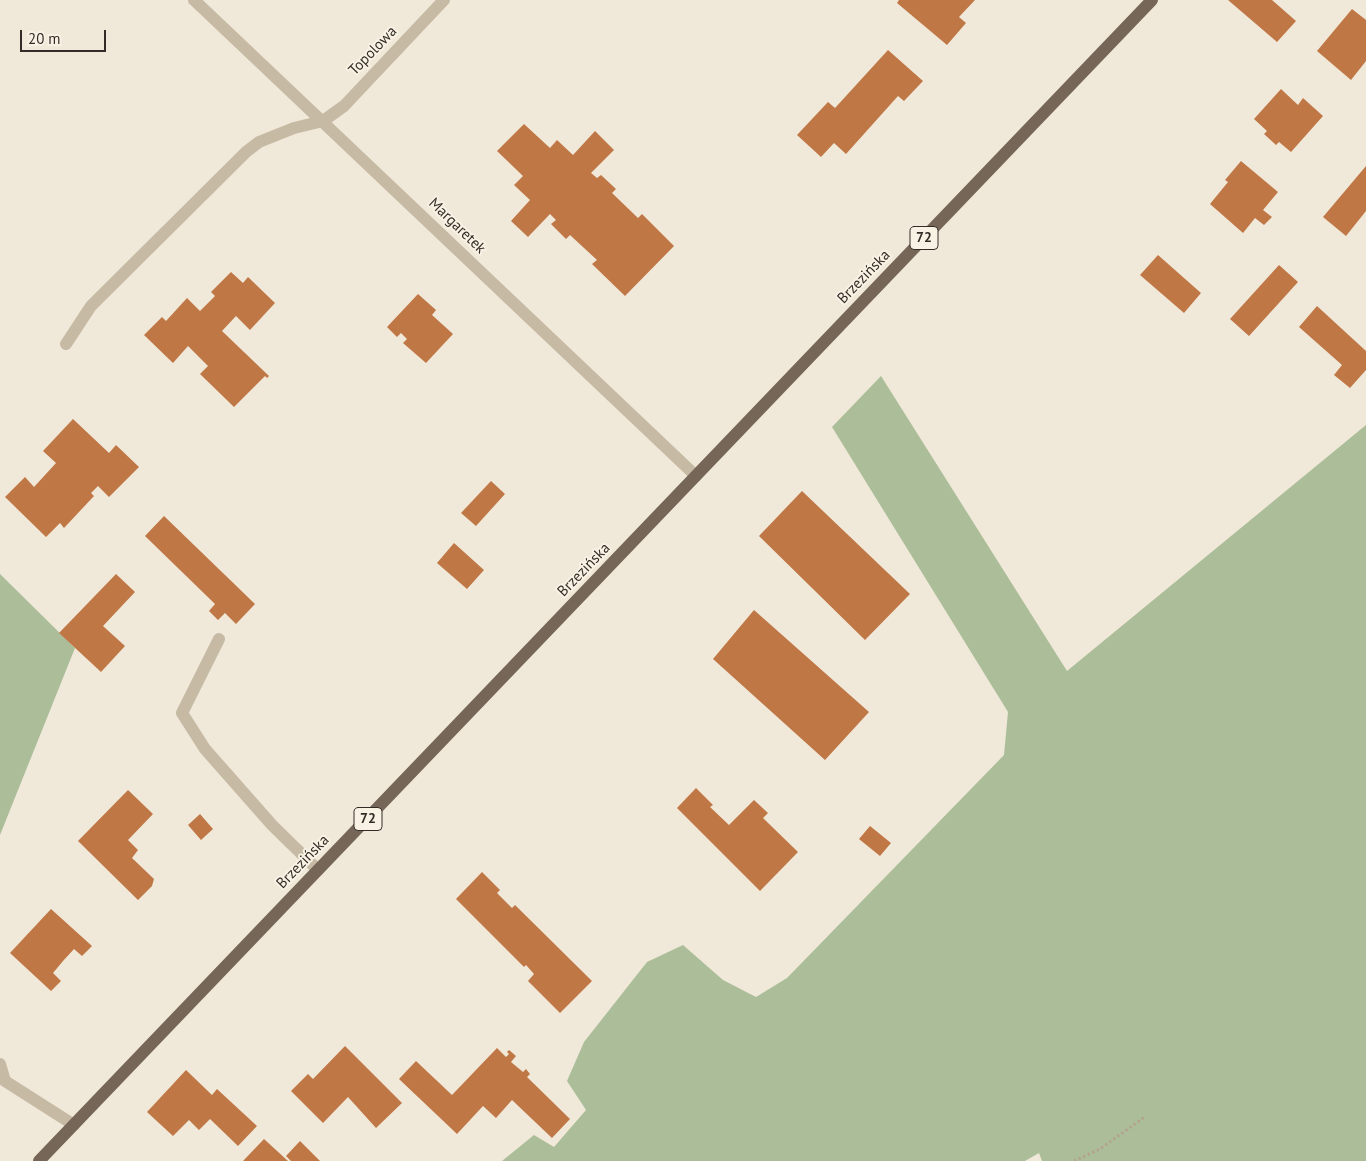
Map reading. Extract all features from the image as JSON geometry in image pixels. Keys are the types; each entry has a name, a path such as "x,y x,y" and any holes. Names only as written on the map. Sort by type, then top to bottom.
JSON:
{"main road":[{"name":"Brzezińska","path":"39,1161 1152,0"}],"street":[{"name":"Margaretek","path":"194,0 696,476"},
{"name":"Topolowa","path":"323,121 344,106 444,0"},
{"path":"66,344 91,306 246,152 259,142 294,128 323,121"},
{"path":"219,639 182,713 205,748 272,825 318,870"},
{"path":"0,1064 3,1081 74,1125"}],"path":[{"path":"1074,1161 1100,1149 1146,1116"}],"green space":[{"path":"881,376 1067,671 1366,425 1366,1161 1042,1161 1039,1153 1025,1161 502,1161 534,1135 554,1147 586,1110 567,1081 584,1042 647,962 683,945 723,980 756,997 787,978 1004,755 1008,712 832,427"},
{"path":"0,574 75,648 0,835"}],"building":[{"path":"899,0 975,0 959,17 966,23 947,45 897,3"},
{"path":"1228,0 1272,0 1296,21 1277,42"},
{"path":"1352,9 1366,20 1366,61 1351,80 1317,51"},
{"path":"888,50 923,81 904,101 898,96 846,154 834,143 821,157 797,135 828,102 835,108"},
{"path":"1281,89 1298,105 1303,98 1323,116 1291,152 1279,142 1276,145 1264,134 1267,131 1254,119"},
{"path":"524,124 550,148 557,140 573,155 595,131 614,150 591,173 597,178 601,175 616,189 612,193 638,218 642,214 674,246 625,296 592,264 597,260 570,235 566,239 551,224 556,220 550,214 528,237 511,221 530,200 514,185 523,176 497,151"},
{"path":"1241,161 1278,192 1263,210 1272,217 1264,225 1255,218 1243,233 1210,204 1228,182 1225,180"},
{"path":"1366,166 1366,211 1346,236 1323,217"},
{"path":"1158,255 1201,293 1184,313 1140,275"},
{"path":"1279,265 1298,282 1249,336 1230,319"},
{"path":"231,272 243,283 248,277 275,303 250,330 236,316 222,331 269,376 267,378 265,376 234,407 200,374 208,366 188,346 173,363 144,335 162,317 166,321 187,298 200,311 215,296 211,292"},
{"path":"418,294 436,310 432,315 453,334 426,363 403,343 407,339 401,333 397,337 387,327"},
{"path":"1317,306 1366,351 1366,370 1350,388 1334,375 1342,365 1299,327"},
{"path":"73,419 109,453 116,445 139,467 109,497 98,486 91,493 94,496 64,528 60,523 46,537 5,497 25,477 34,487 56,463 43,451"},
{"path":"491,481 505,494 476,526 461,513"},
{"path":"802,491 910,594 865,640 759,536"},
{"path":"164,516 255,604 236,624 225,613 218,620 209,611 215,604 145,536"},
{"path":"454,543 484,570 467,589 437,563"},
{"path":"116,574 135,592 103,626 125,646 101,672 59,633"},
{"path":"754,610 869,712 825,760 713,659"},
{"path":"696,788 713,805 710,807 729,825 754,800 768,813 763,818 798,852 760,891 677,808"},
{"path":"128,790 153,814 128,840 138,850 132,858 154,879 152,886 138,900 78,841"},
{"path":"200,814 213,829 201,840 188,825"},
{"path":"870,826 891,843 880,856 859,839"},
{"path":"482,872 500,890 497,893 512,908 515,905 592,981 560,1013 528,981 534,974 526,965 524,967 456,899"},
{"path":"51,909 92,946 82,956 74,949 63,961 53,973 61,981 51,991 10,953"},
{"path":"345,1046 402,1103 376,1128 348,1097 323,1123 291,1091 308,1074 313,1079"},
{"path":"497,1048 506,1057 509,1054 507,1052 509,1050 516,1056 511,1062 523,1072 526,1069 530,1074 527,1077 570,1119 552,1138 512,1100 496,1118 483,1106 457,1134 399,1079 416,1061 452,1095"},
{"path":"186,1070 212,1095 217,1089 257,1126 238,1146 210,1119 199,1130 189,1120 173,1136 147,1112"},
{"path":"264,1139 288,1161 243,1161"},
{"path":"300,1141 320,1161 291,1161 286,1156"}]}
